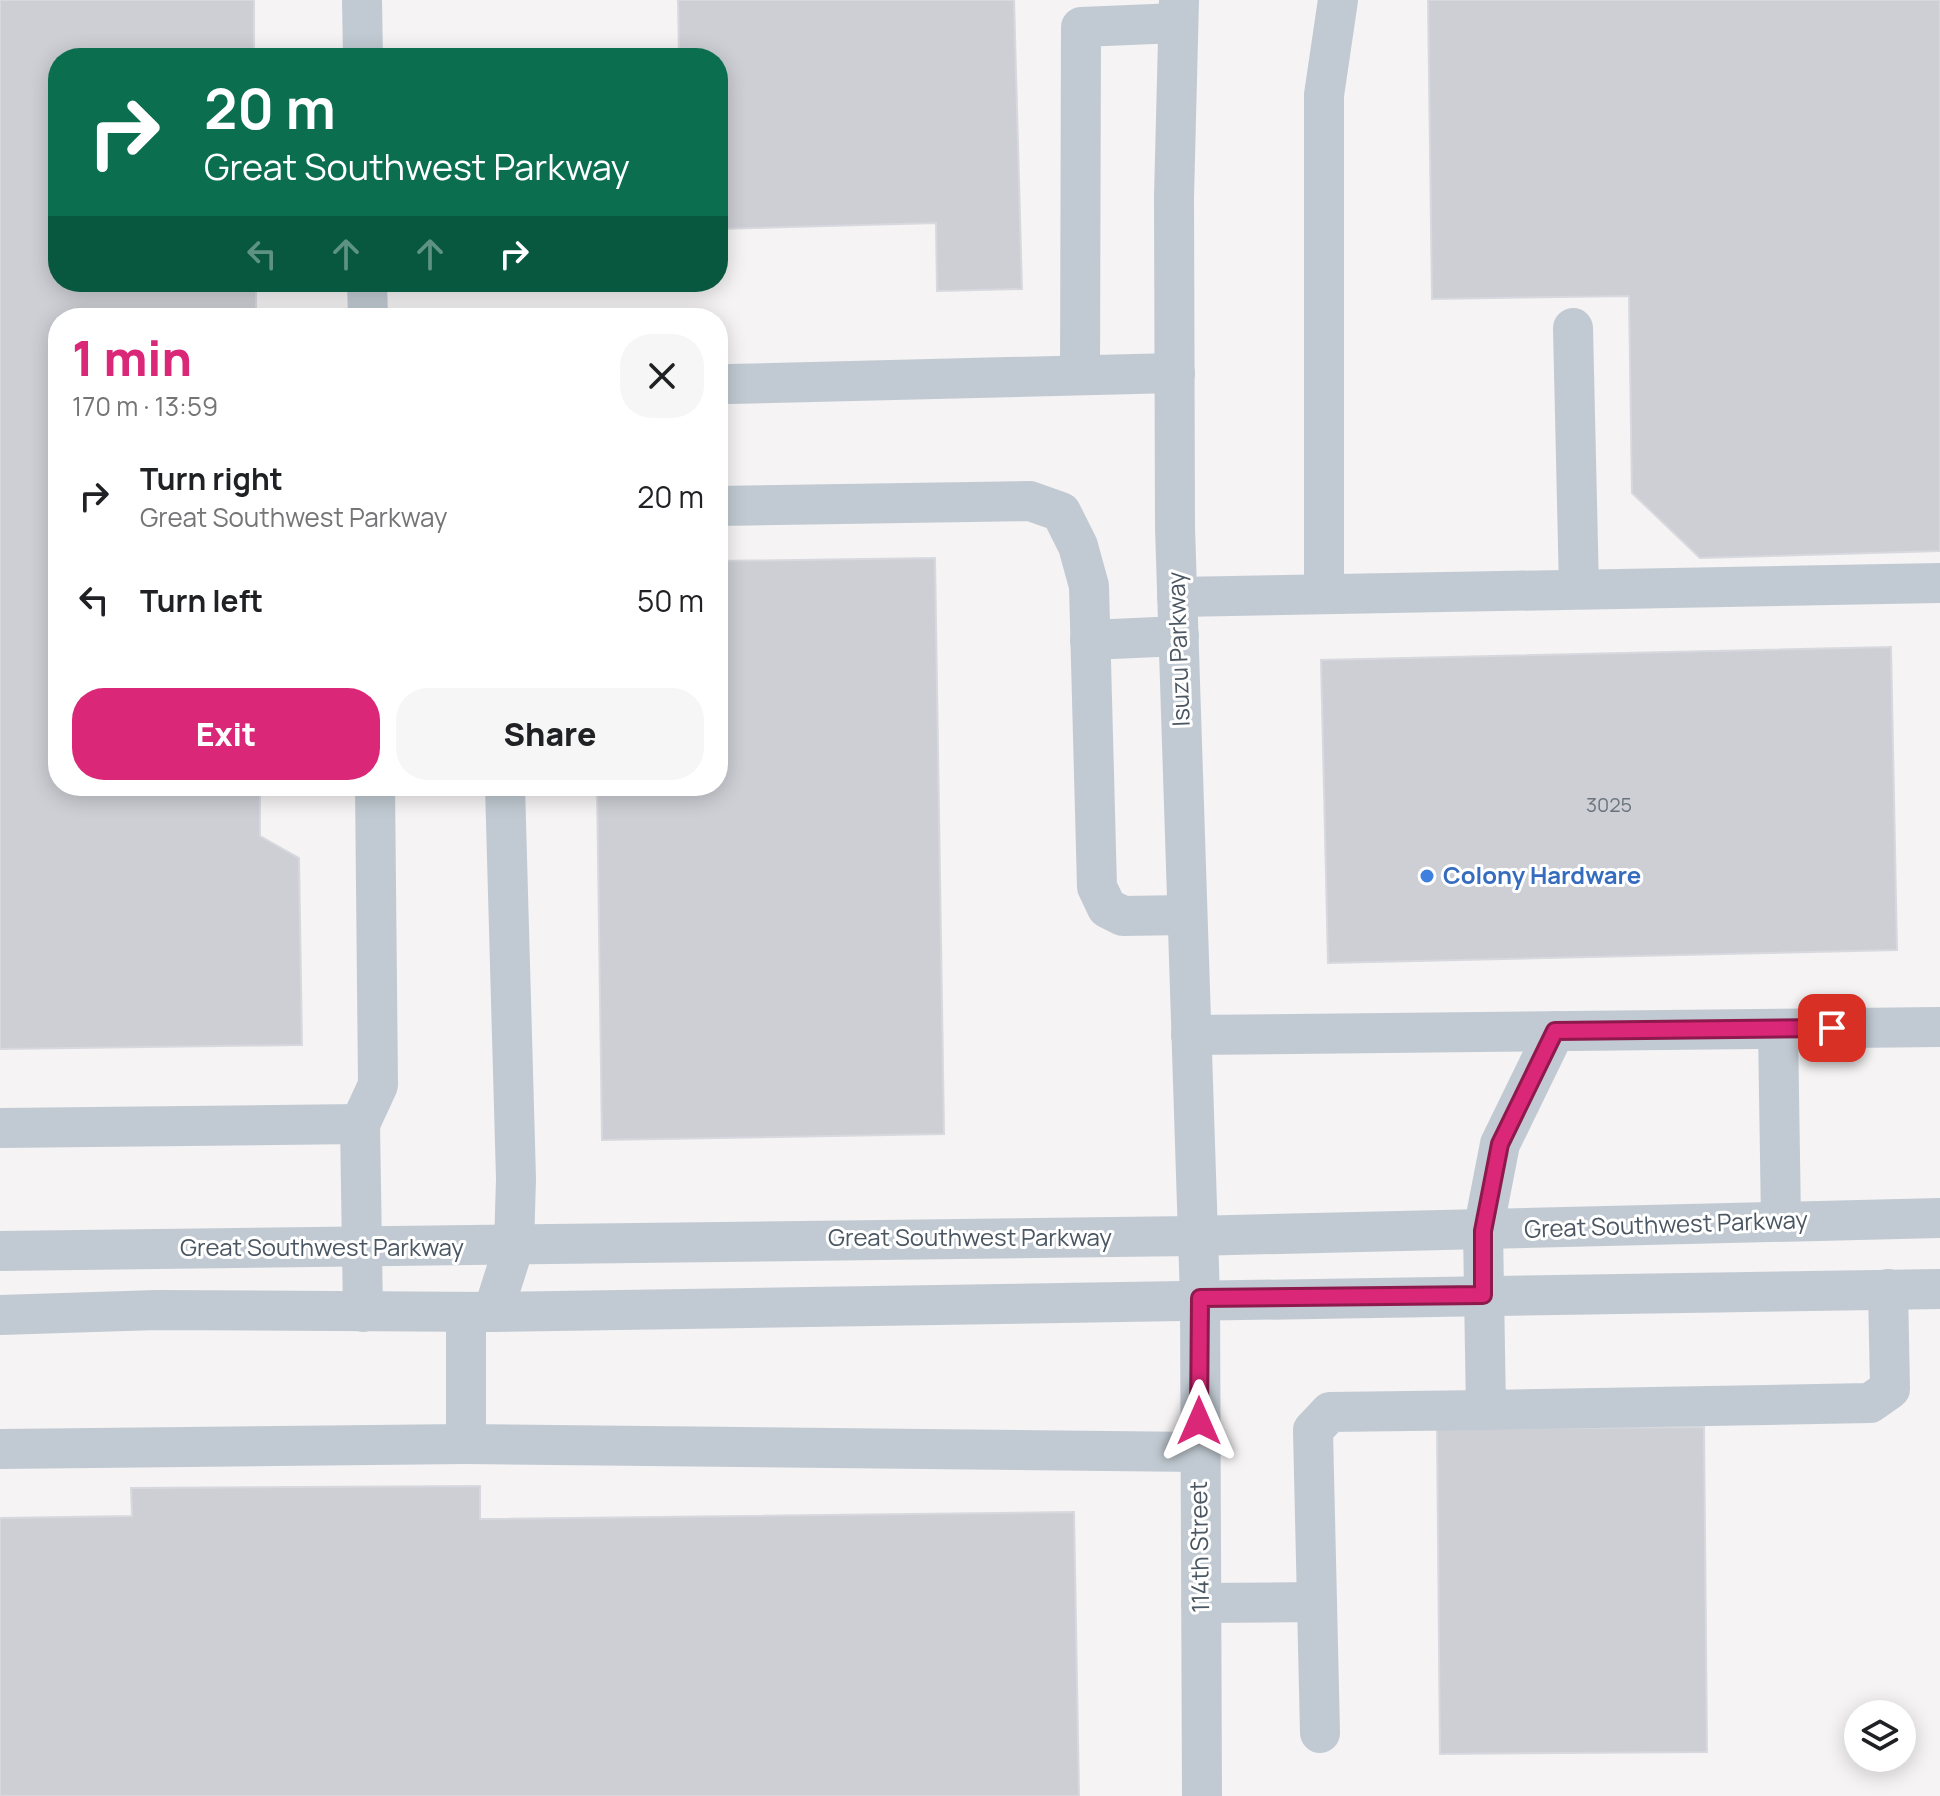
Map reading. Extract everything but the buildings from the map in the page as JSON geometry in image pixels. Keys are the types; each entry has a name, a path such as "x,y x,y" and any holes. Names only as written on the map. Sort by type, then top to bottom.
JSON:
{"street":[{"path":"362,0 363,48"},
{"path":"1324,594 1324,95 1338,0"},
{"path":"1080,375 1081,27 1178,11"},
{"name":"Isuzu Parkway","path":"1178,11 1175,373 1178,617 1200,1298"},
{"path":"1573,328 1579,589"},
{"path":"730,384 1175,373"},
{"path":"728,506 1030,501 1061,512 1078,546 1089,586 1097,887 1107,908 1123,916 1187,915"},
{"path":"1090,640 1178,617 1324,594 1940,583"},
{"path":"363,1312 360,1124 378,1085 375,796"},
{"path":"466,1444 479,1312 514,1246 516,1179 505,796"},
{"path":"1191,1035 1940,1027"},
{"path":"1778,1029 1781,1221"},
{"path":"1486,1410 1483,1231 1500,1144 1555,1031"},
{"path":"0,1128 360,1124"},
{"name":"Great Southwest Parkway","path":"0,1251 1197,1236 1940,1218"},
{"path":"1320,1733 1313,1430 1330,1412 1870,1403 1890,1389 1888,1289"},
{"path":"0,1315 157,1310 479,1312 1200,1298 1940,1289"},
{"name":"114th Street","path":"1200,1298 1202,1796"},
{"path":"0,1449 466,1444 1199,1452"},
{"path":"1201,1603 1317,1602"}],"place":[{"name":"Colony Hardware","path":"1427,876"}],"route":[{"path":"1199,1421 1200,1298 1483,1295 1483,1231 1500,1144 1555,1031 1832,1028"}]}
